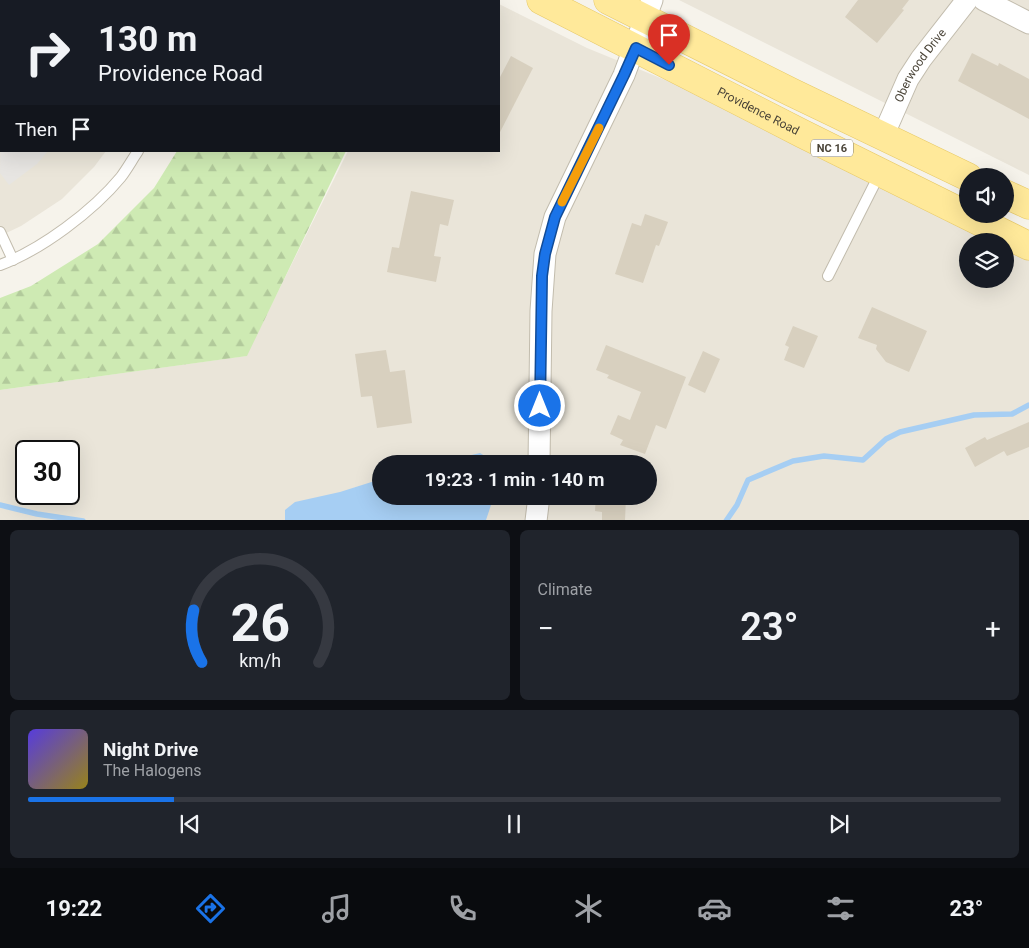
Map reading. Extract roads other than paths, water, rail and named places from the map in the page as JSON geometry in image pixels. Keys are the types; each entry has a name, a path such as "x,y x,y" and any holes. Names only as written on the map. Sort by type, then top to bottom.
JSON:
{"main road":[{"name":"Providence Road","path":"541,0 1029,246"},
{"name":"NC 16","path":"608,0 649,10 791,92 959,173"},
{"path":"1014,198 1029,205"}],"street":[{"name":"Oberwood Drive","path":"883,136 908,79 921,58 967,0"},
{"path":"984,0 1029,23"},
{"path":"539,455 540,311 545,254 555,217 624,75 636,48 649,10"},
{"path":"536,520 538,505"}],"lane":[{"path":"0,265 13,260 54,236 92,205 121,177 137,152"},
{"path":"828,276 880,172"},
{"path":"0,232 13,260"}],"water":[{"path":"372,482 372,505 491,505 486,520 285,520 285,510 295,502 340,492"}],"waterway":[{"path":"727,520 737,505 748,480 793,461 824,456 863,460 886,439 900,432 974,415 1012,414 1029,405"},
{"path":"0,505 37,514 76,520"}]}
